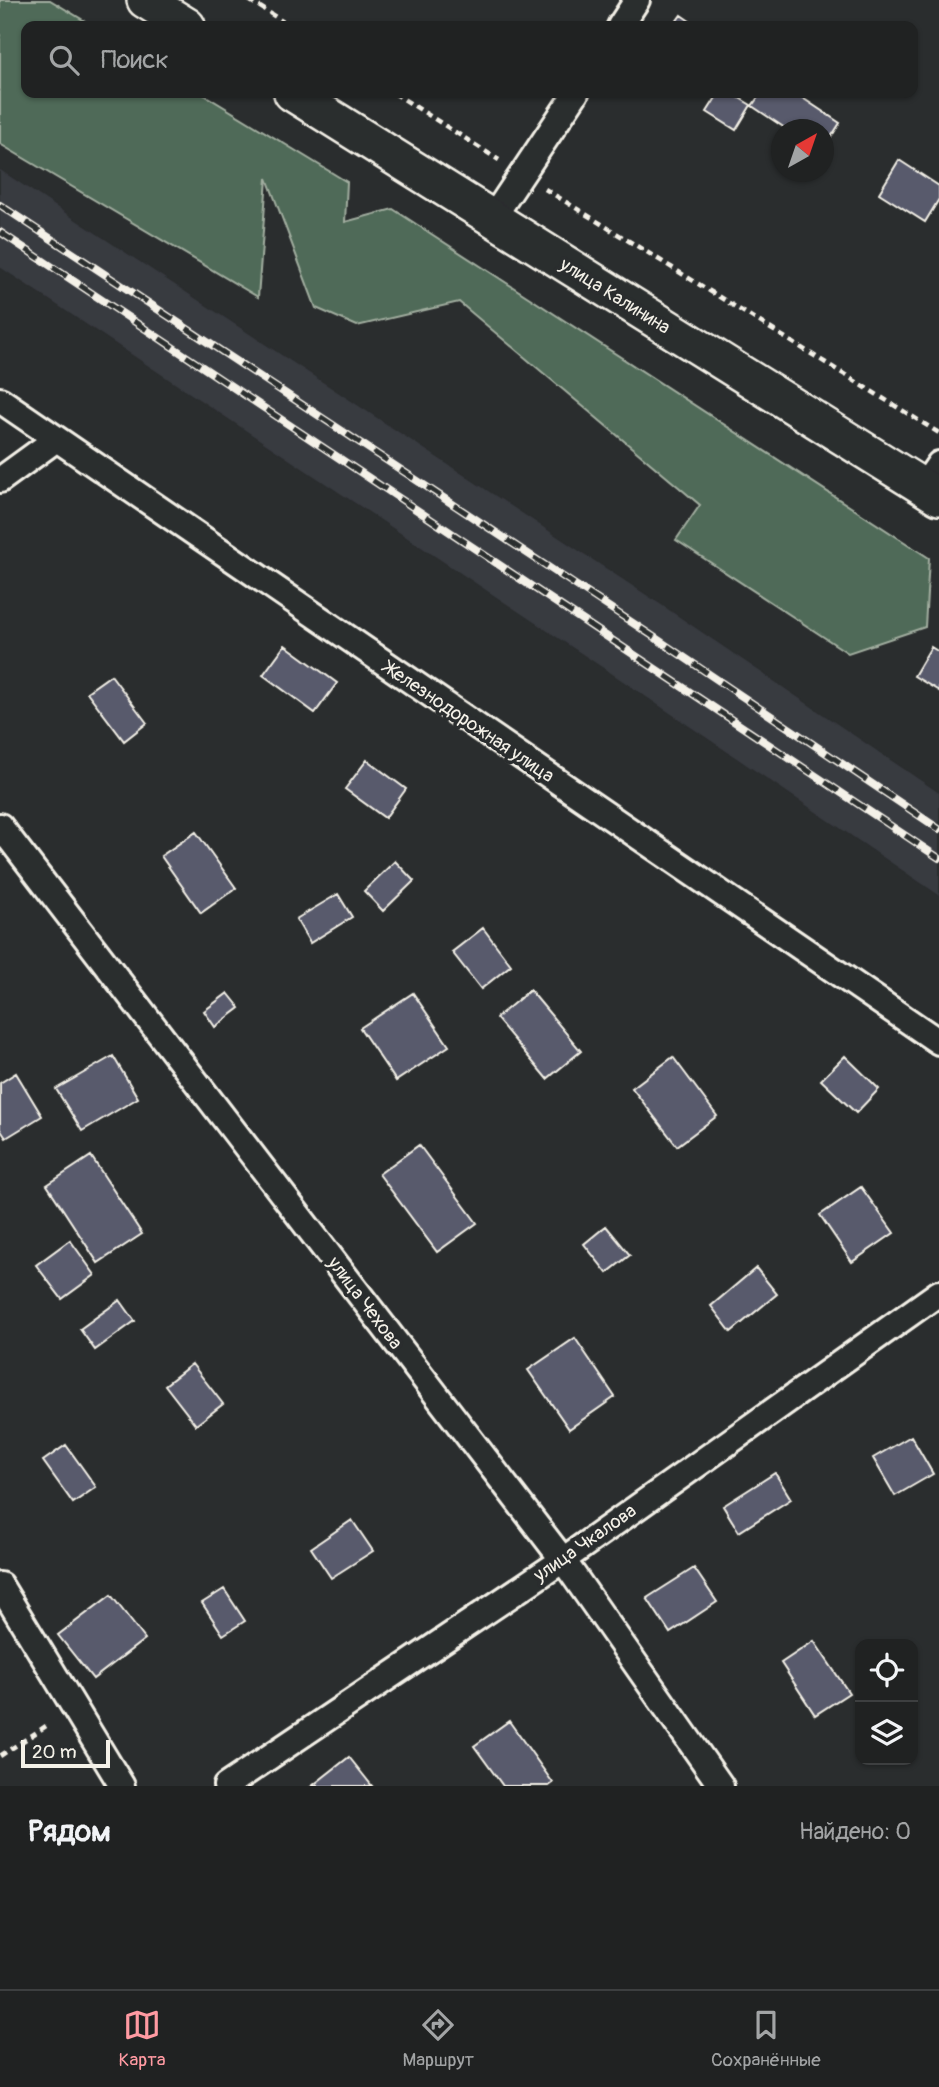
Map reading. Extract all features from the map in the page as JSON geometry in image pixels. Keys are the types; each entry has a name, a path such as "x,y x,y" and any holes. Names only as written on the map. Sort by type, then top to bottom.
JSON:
{"main road":[{"path":"145,0 179,21"},
{"name":"улица Калинина","path":"300,98 492,219 934,483"}],"street":[{"path":"623,21 637,0"},
{"path":"492,219 573,98"},
{"name":"Железнодорожная улица","path":"0,400 939,1042"},
{"path":"0,480 55,440"},
{"name":"улица Чехова","path":"0,826 563,1560 722,1786"},
{"name":"улица Чкалова","path":"226,1786 563,1560 939,1293"},
{"path":"0,1586 122,1786"}],"path":[{"path":"248,0 282,21"},
{"path":"402,98 939,433"},
{"path":"0,1756 46,1726"}],"shaded area":[{"path":"0,170 666,608 939,793 939,895 620,679 0,267"}],"green space":[{"path":"0,0 50,0 85,21 21,21 21,98 209,98 347,182 345,222 393,209 929,558 925,627 848,653 676,540 700,505 459,302 357,326 316,308 267,178 258,297 0,144"}],"building":[{"path":"681,15 690,21 677,21"},
{"path":"716,98 739,98 751,105 736,130 707,112"},
{"path":"758,98 802,98 834,119 772,119 752,106"},
{"path":"834,119 840,123 834,132"},
{"path":"899,160 939,186 939,199 925,222 879,193"},
{"path":"285,645 337,683 315,713 263,675"},
{"path":"931,647 939,652 939,691 914,676"},
{"path":"111,675 147,723 124,741 87,692"},
{"path":"367,760 406,789 385,818 345,789"},
{"path":"196,832 236,888 201,913 161,856"},
{"path":"395,861 414,881 383,911 364,891"},
{"path":"338,894 352,917 310,943 296,919"},
{"path":"483,928 511,965 481,989 452,952"},
{"path":"530,990 581,1051 547,1079 496,1018"},
{"path":"228,993 240,1008 215,1027 204,1011"},
{"path":"413,993 449,1046 396,1081 360,1028"},
{"path":"113,1056 138,1098 82,1131 56,1089"},
{"path":"845,1056 879,1089 856,1113 821,1080"},
{"path":"673,1057 717,1116 677,1146 632,1088"},
{"path":"16,1073 42,1116 6,1138 0,1129 0,1083"},
{"path":"419,1145 477,1223 437,1252 379,1174"},
{"path":"91,1156 142,1234 98,1263 47,1185"},
{"path":"861,1187 894,1233 852,1262 820,1215"},
{"path":"606,1226 630,1255 607,1273 584,1244"},
{"path":"70,1240 95,1275 62,1299 36,1265"},
{"path":"756,1268 777,1294 731,1332 711,1306"},
{"path":"120,1300 135,1321 95,1350 80,1329"},
{"path":"575,1338 615,1397 569,1429 528,1370"},
{"path":"192,1364 223,1404 196,1425 165,1385"},
{"path":"911,1436 933,1474 895,1496 873,1458"},
{"path":"66,1445 96,1487 73,1503 43,1461"},
{"path":"775,1473 791,1499 739,1532 723,1506"},
{"path":"352,1520 373,1551 331,1578 311,1548"},
{"path":"694,1568 717,1602 670,1633 647,1598"},
{"path":"224,1589 245,1621 223,1635 202,1603"},
{"path":"111,1595 145,1639 93,1679 58,1635"},
{"path":"814,1641 849,1693 815,1715 781,1663"},
{"path":"509,1721 553,1783 549,1786 503,1786 474,1746"},
{"path":"349,1757 372,1786 312,1786"}],"railway":[{"path":"0,205 651,635 939,829"},
{"path":"0,232 939,858"}]}
